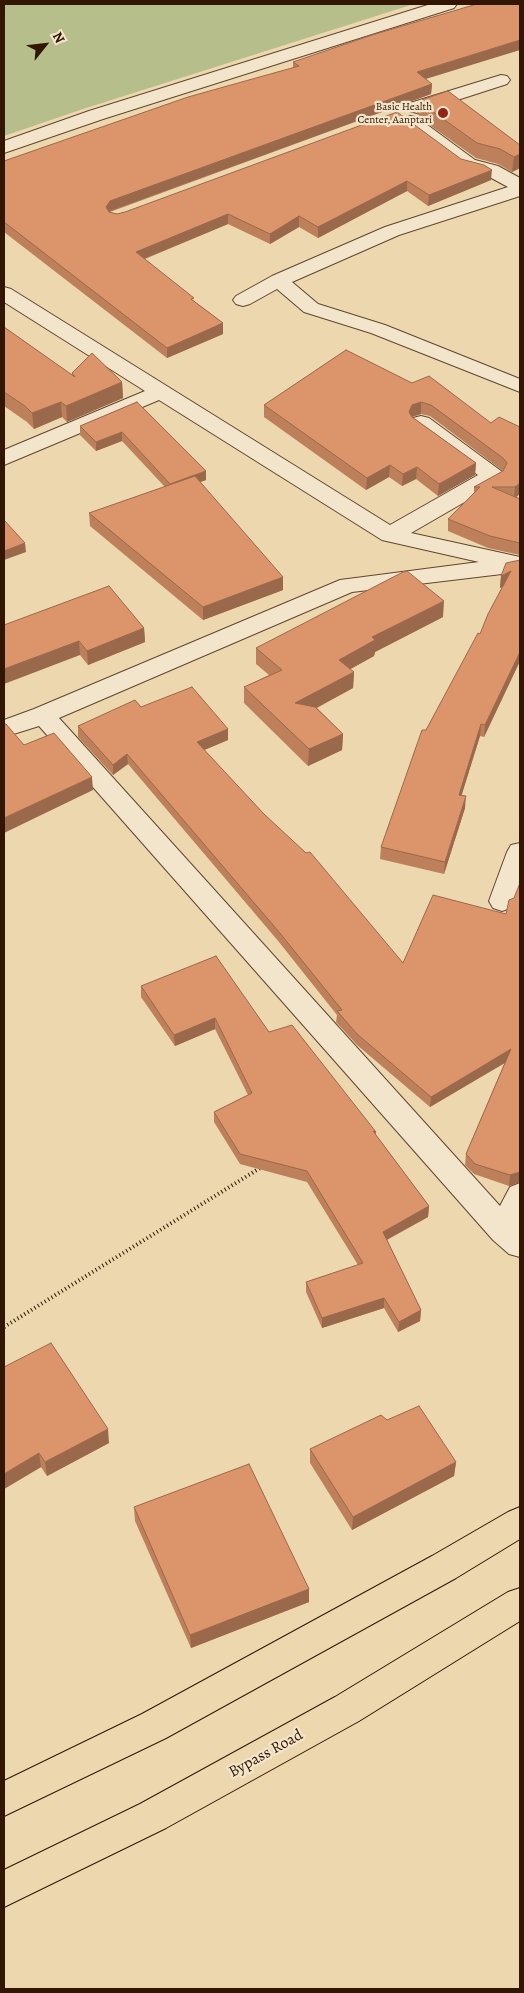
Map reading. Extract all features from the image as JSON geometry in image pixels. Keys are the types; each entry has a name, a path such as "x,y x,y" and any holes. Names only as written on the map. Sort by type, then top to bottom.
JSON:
{"highway":[{"path":"4,1799 154,1726 444,1567 520,1522"},
{"name":"Bypass Road","path":"4,1889 153,1816 347,1709 520,1603"}],"street":[{"path":"4,147 96,115 448,4"},
{"path":"243,300 280,280 392,231 519,190 518,185 491,170 468,164 395,116 501,80"},
{"path":"280,280 297,298 310,308 378,330 520,386"},
{"path":"4,293 390,535 520,564"},
{"path":"4,458 162,391"},
{"path":"390,535 493,476 420,423"},
{"path":"4,730 348,585 520,564"},
{"path":"43,715 512,1238"},
{"path":"502,901 520,852"},
{"path":"512,1238 520,1195"}],"path":[{"path":"4,1327 262,1167"}],"green space":[{"path":"4,4 414,4 4,136"}],"building":[{"path":"477,4 520,4 520,40 417,72 432,84 110,201 106,207 109,212 117,214 125,212 397,112 461,159 484,165 492,170 429,195 407,181 318,227 299,216 270,234 228,214 136,252 194,298 191,299 223,323 167,348 4,222 4,161 188,97 299,66 293,62 372,35"},
{"path":"448,91 520,145 520,154 514,157 500,149 477,143 418,101"},
{"path":"4,327 75,377 72,373 92,353 122,382 66,406 61,402 32,413 4,392"},
{"path":"346,350 412,383 429,376 491,423 499,417 520,427 520,483 515,487 492,487 520,499 520,543 490,536 448,519 480,487 474,487 503,471 507,463 503,458 431,405 421,402 412,405 409,412 412,417 476,463 439,484 417,467 403,474 390,465 367,478 264,405"},
{"path":"137,402 206,471 170,484 122,432 96,442 80,426"},
{"path":"195,476 283,577 203,607 89,513"},
{"path":"4,520 25,543 4,551"},
{"path":"520,560 520,652 485,725 481,724 459,795 466,796 445,862 381,847 422,730 426,730 478,633 480,634 488,614 511,571 501,576 506,563"},
{"path":"407,571 444,601 372,637 375,640 339,660 354,672 295,703 315,707 343,734 309,749 244,687 282,670 256,648"},
{"path":"109,586 144,628 87,651 79,641 4,669 4,625"},
{"path":"192,687 228,729 197,742 264,814 306,853 310,852 403,963 433,895 506,914 509,900 514,898 520,883 520,1172 510,1175 475,1164 466,1154 511,1049 431,1097 357,1034 337,1011 342,1010 279,932 127,754 113,765 78,726 135,700 141,707"},
{"path":"4,724 24,745 54,733 92,777 4,818"},
{"path":"216,956 269,1032 292,1025 376,1132 373,1131 429,1206 383,1232 421,1310 399,1322 384,1298 322,1318 306,1282 363,1263 307,1171 240,1154 214,1112 252,1093 215,1018 174,1035 141,986"},
{"path":"51,1343 108,1429 45,1462 39,1453 4,1474 4,1367"},
{"path":"419,1406 456,1462 353,1517 310,1449 381,1415 387,1420"},
{"path":"249,1464 309,1589 190,1635 134,1507"}],"place":[{"name":"Basic Health Center, Aanptari","path":"443,113"}]}
